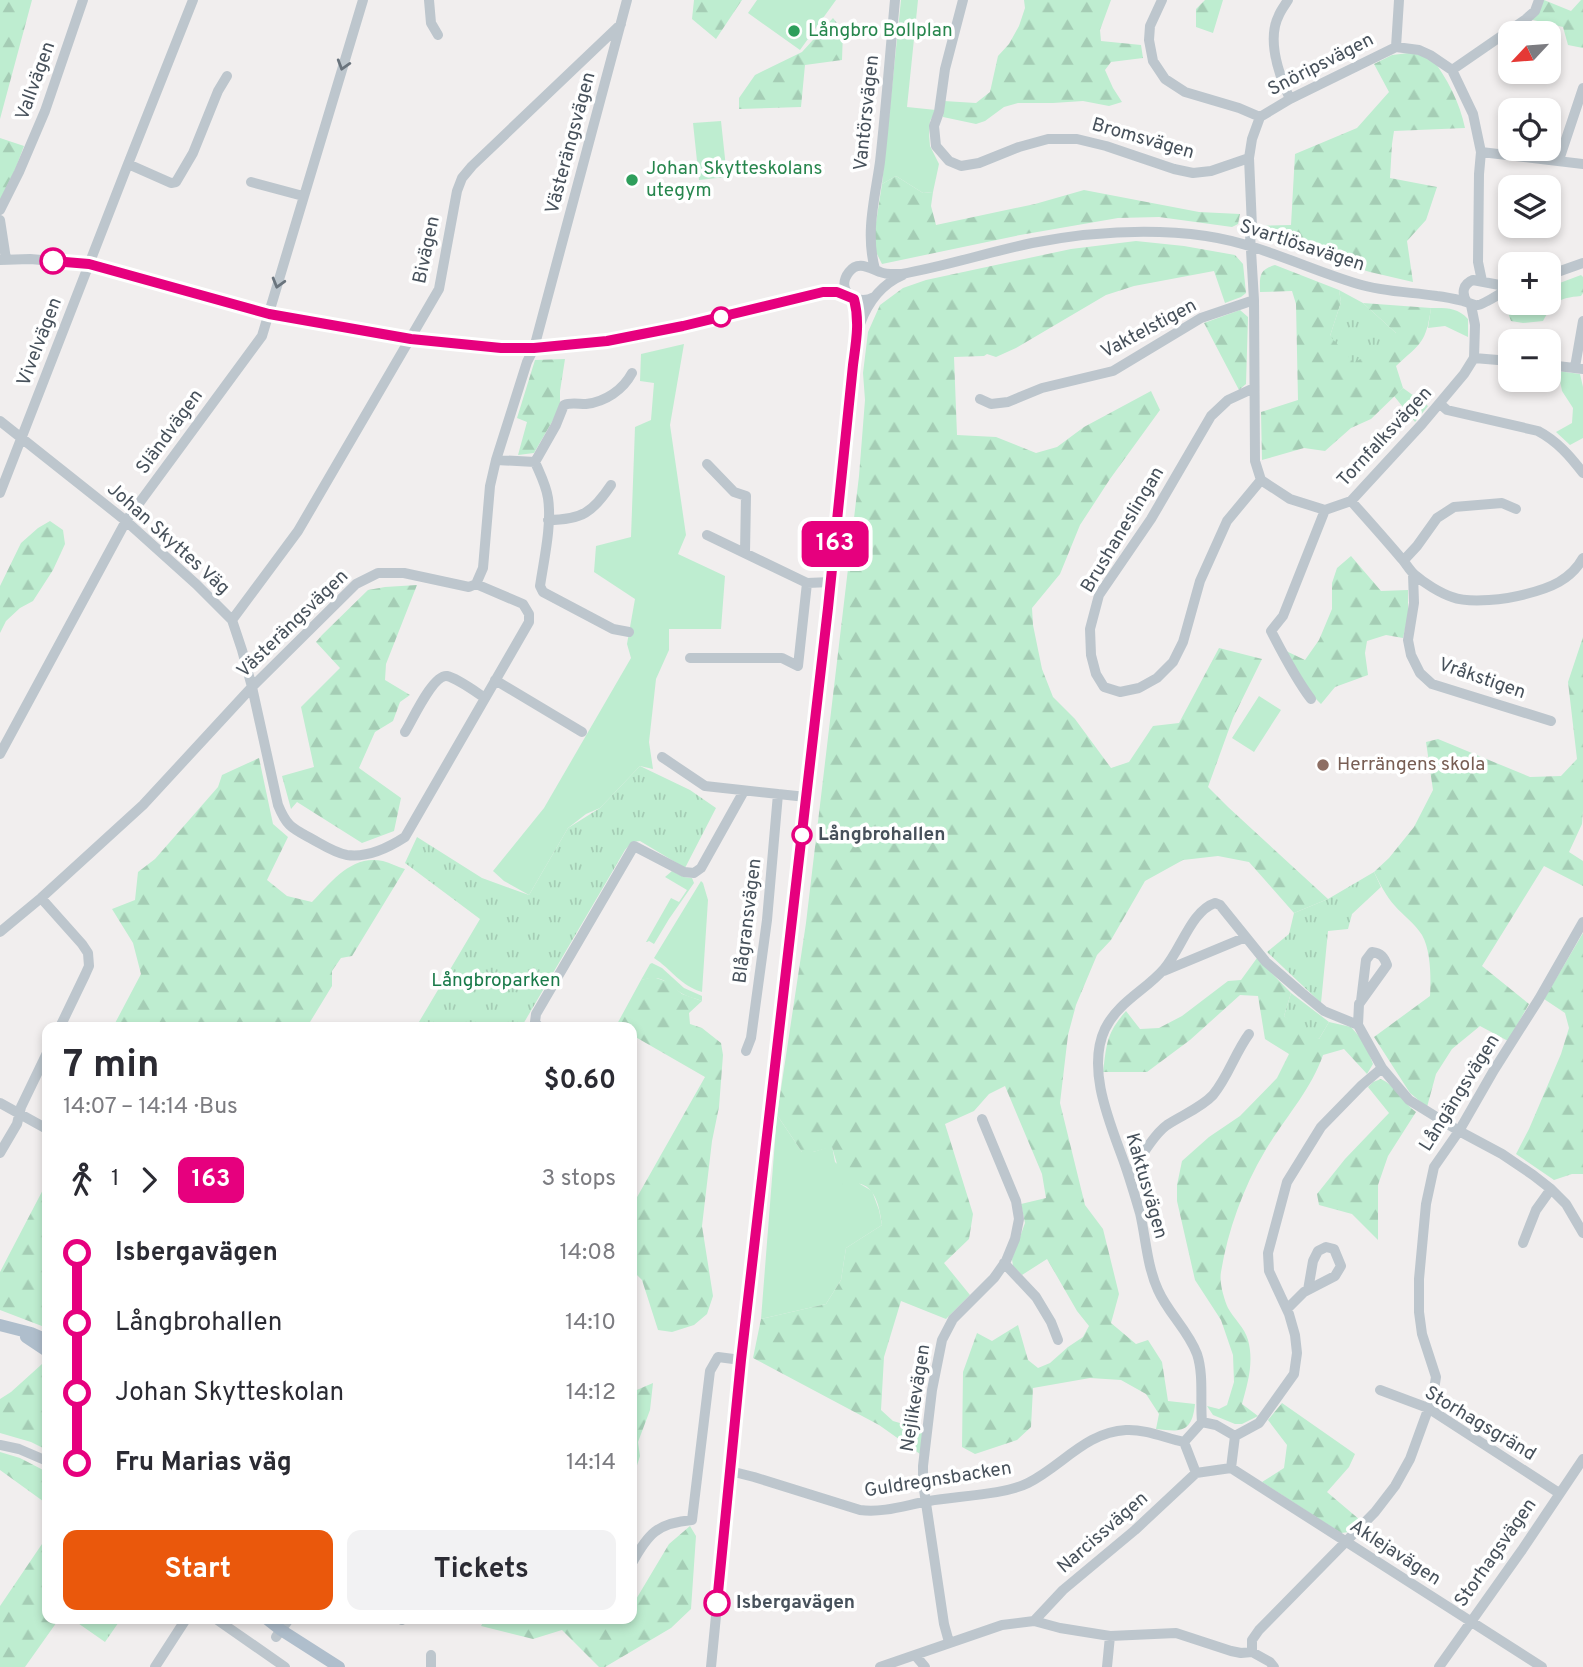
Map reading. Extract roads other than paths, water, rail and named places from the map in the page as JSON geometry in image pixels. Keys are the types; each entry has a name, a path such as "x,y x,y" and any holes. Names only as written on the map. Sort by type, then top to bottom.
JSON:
{"main road":[{"path":"0,1325 42,1338"},
{"path":"14,1329 42,1348"},
{"path":"263,1624 324,1667"},
{"path":"271,1624 278,1634 339,1667"}],"street":[{"name":"Vallvägen","path":"0,210 45,111 83,0"},
{"name":"Vivelvägen","path":"0,493 193,0"},
{"name":"Sländvägen","path":"0,754 126,521 262,336 363,0"},
{"path":"429,0 431,23 438,34"},
{"name":"Västerängsvägen","path":"0,932 143,805 252,687 356,584 378,573 404,573 469,587 477,584 483,568 496,460 527,362 534,348 627,0"},
{"name":"Vantörsvägen","path":"852,269 860,260 870,228 881,150 895,0"},
{"name":"Bromsvägen","path":"963,0 945,69 939,112 934,127 936,146 949,161 961,166 979,163 1048,139 1077,139 1193,173 1211,171 1249,158"},
{"path":"1162,0 1150,26 1149,40 1153,61 1166,79 1185,92 1260,117"},
{"path":"1288,0 1278,17 1274,39 1282,81 1290,99"},
{"path":"1396,47 1399,0"},
{"path":"1498,360 1474,358 1477,303 1489,291 1480,281 1478,262 1481,152 1474,114 1452,70 1527,19 1535,11 1539,0"},
{"name":"Bivägen","path":"232,620 298,531 439,289 457,191 462,178 621,24"},
{"name":"Snöripsvägen","path":"1251,246 1249,158 1260,117 1290,99 1396,47 1419,50 1452,70"},
{"path":"128,164 172,183 176,182 193,153 218,91 227,76"},
{"path":"1561,154 1583,88"},
{"path":"1481,152 1498,154"},
{"path":"1561,160 1583,164"},
{"path":"251,182 303,196"},
{"path":"0,220 3,260 89,264 269,314 411,339 468,346 534,348 607,341 683,326 816,293 837,292 863,301 876,295"},
{"name":"Vantörsvägen","path":"870,228 876,270"},
{"name":"Svartlösavägen","path":"876,270 893,274 909,272 1031,244 1102,233 1160,231 1205,236 1251,246 1370,287 1477,303"},
{"path":"1251,246 1255,461 1261,480 1290,499 1325,510 1283,616 1271,631 1311,699"},
{"path":"1561,271 1583,263"},
{"path":"711,1667 741,1360 831,582 853,365 862,317 876,295 881,281 876,270 866,265 852,269 835,284 816,293"},
{"path":"852,269 845,282 858,317 858,332"},
{"name":"Svartlösavägen","path":"876,295 889,283 909,272"},
{"path":"1498,285 1480,281 1466,285 1464,289 1465,298 1477,303 1498,293"},
{"name":"Svartlösavägen","path":"1436,296 1464,289"},
{"name":"Vaktelstigen","path":"981,399 991,404 1008,402 1042,388 1113,371 1201,318 1254,300"},
{"path":"1561,366 1579,368 1583,321"},
{"name":"Tornfalksvägen","path":"1325,510 1351,501 1440,404 1474,358"},
{"path":"535,462 564,405 592,403 612,394 628,381 632,373"},
{"name":"Brushaneslingan","path":"1255,388 1228,400 1212,416 1151,519 1099,595 1090,629 1091,655 1096,674 1104,687 1120,691 1139,688 1157,678 1172,662 1183,642 1200,581 1227,520 1261,480"},
{"path":"1440,404 1447,410 1538,431 1561,447 1583,473"},
{"name":"Johan Skyttes Väg","path":"0,421 126,521 232,620 252,687 283,817 289,827 333,850 348,855 365,854 384,850 405,837 529,622 536,602"},
{"path":"496,460 535,462"},
{"path":"535,462 546,488 548,501 541,586 536,602"},
{"path":"707,464 734,492 746,496 745,553"},
{"path":"548,520 577,517 596,506 611,485"},
{"path":"1351,501 1404,560 1413,574 1452,597 1466,600 1497,599 1544,590 1563,581 1577,569 1583,558"},
{"path":"1404,560 1437,518 1454,507 1502,503 1516,509"},
{"path":"707,535 807,583 831,582"},
{"name":"Vråkstigen","path":"1413,574 1414,603 1408,640 1411,655 1420,673 1432,684 1551,721"},
{"path":"690,658 782,658 798,666 807,583"},
{"path":"477,584 523,604 536,602 629,632"},
{"path":"405,732 426,695 440,677 448,676 485,698"},
{"path":"495,680 582,732"},
{"path":"662,757 705,786 806,797"},
{"path":"535,1022 536,1014 634,846 684,873 694,873 701,868 744,791"},
{"name":"Blågransvägen","path":"746,1051 751,1038 767,920 778,794"},
{"path":"41,898 88,953 89,966 62,1022"},
{"name":"Kaktusvägen","path":"1161,972 1246,937 1215,902 1199,913 1170,962 1161,972 1156,978 1119,1008 1106,1027 1098,1058 1104,1103 1129,1177 1154,1280 1161,1298 1185,1331 1197,1354 1202,1422"},
{"name":"Långängsvägen","path":"1252,1652 1252,1640 1259,1630 1375,1512 1410,1460 1433,1396 1436,1377 1422,1334 1419,1312 1419,1279 1426,1204 1434,1167 1459,1131 1583,922"},
{"path":"1246,937 1266,962 1324,1011 1358,1025"},
{"path":"1361,1001 1358,1025 1382,1068 1409,1100 1502,1154 1551,1189 1566,1204 1583,1233"},
{"path":"1129,1177 1140,1156 1164,1126 1212,1096 1249,1034"},
{"path":"0,1153 17,1124 21,1107 42,1063"},
{"path":"1235,1436 1259,1423 1294,1374 1297,1353 1294,1335 1287,1309 1269,1271 1268,1253 1287,1182 1321,1127 1382,1068"},
{"path":"0,1103 42,1126"},
{"name":"Nejlikevägen","path":"949,1642 923,1483 932,1390 942,1340 953,1319 994,1278 1004,1263 1015,1239 1019,1219 1016,1201 982,1119"},
{"path":"1523,1243 1536,1210 1551,1189"},
{"path":"1004,1263 1036,1297 1058,1340"},
{"path":"1287,1309 1308,1290"},
{"path":"637,1555 656,1529 692,1520 710,1371 718,1357 741,1360"},
{"name":"Storhagsgränd","path":"1380,1390 1428,1408 1559,1493"},
{"path":"1202,1422 1216,1425 1235,1436 1231,1468 1196,1474 1184,1441 1202,1422"},
{"name":"Guldregnsbacken","path":"730,1471 860,1510 878,1511 1026,1484 1082,1446 1112,1433 1127,1430 1145,1432 1184,1441"},
{"path":"0,1445 19,1449 42,1459"},
{"name":"Storhagsvägen","path":"1439,1667 1583,1459"},
{"name":"Aklejavägen","path":"1231,1468 1542,1667"},
{"name":"Narcissvägen","path":"1034,1621 1063,1590 1135,1530 1196,1474"},
{"path":"880,1667 1002,1625 1034,1621 1110,1636 1176,1633 1231,1651 1252,1652 1274,1667"},
{"path":"155,1667 183,1624"},
{"path":"223,1624 285,1667"},
{"path":"278,1634 285,1624"},
{"path":"1107,1667 1110,1636"},
{"path":"431,1655 431,1667"},
{"path":"915,1655 925,1667"}],"place":[{"name":"Långbro Bollplan","path":"794,31"},
{"name":"Johan Skytteskolans utegym","path":"632,180"},
{"name":"Herrängens skola","path":"1323,765"},
{"name":"Långbrohallen","path":"802,835"},
{"name":"Isbergavägen","path":"717,1603"}],"park label":[{"name":"Långbroparken","path":"496,981"}]}
